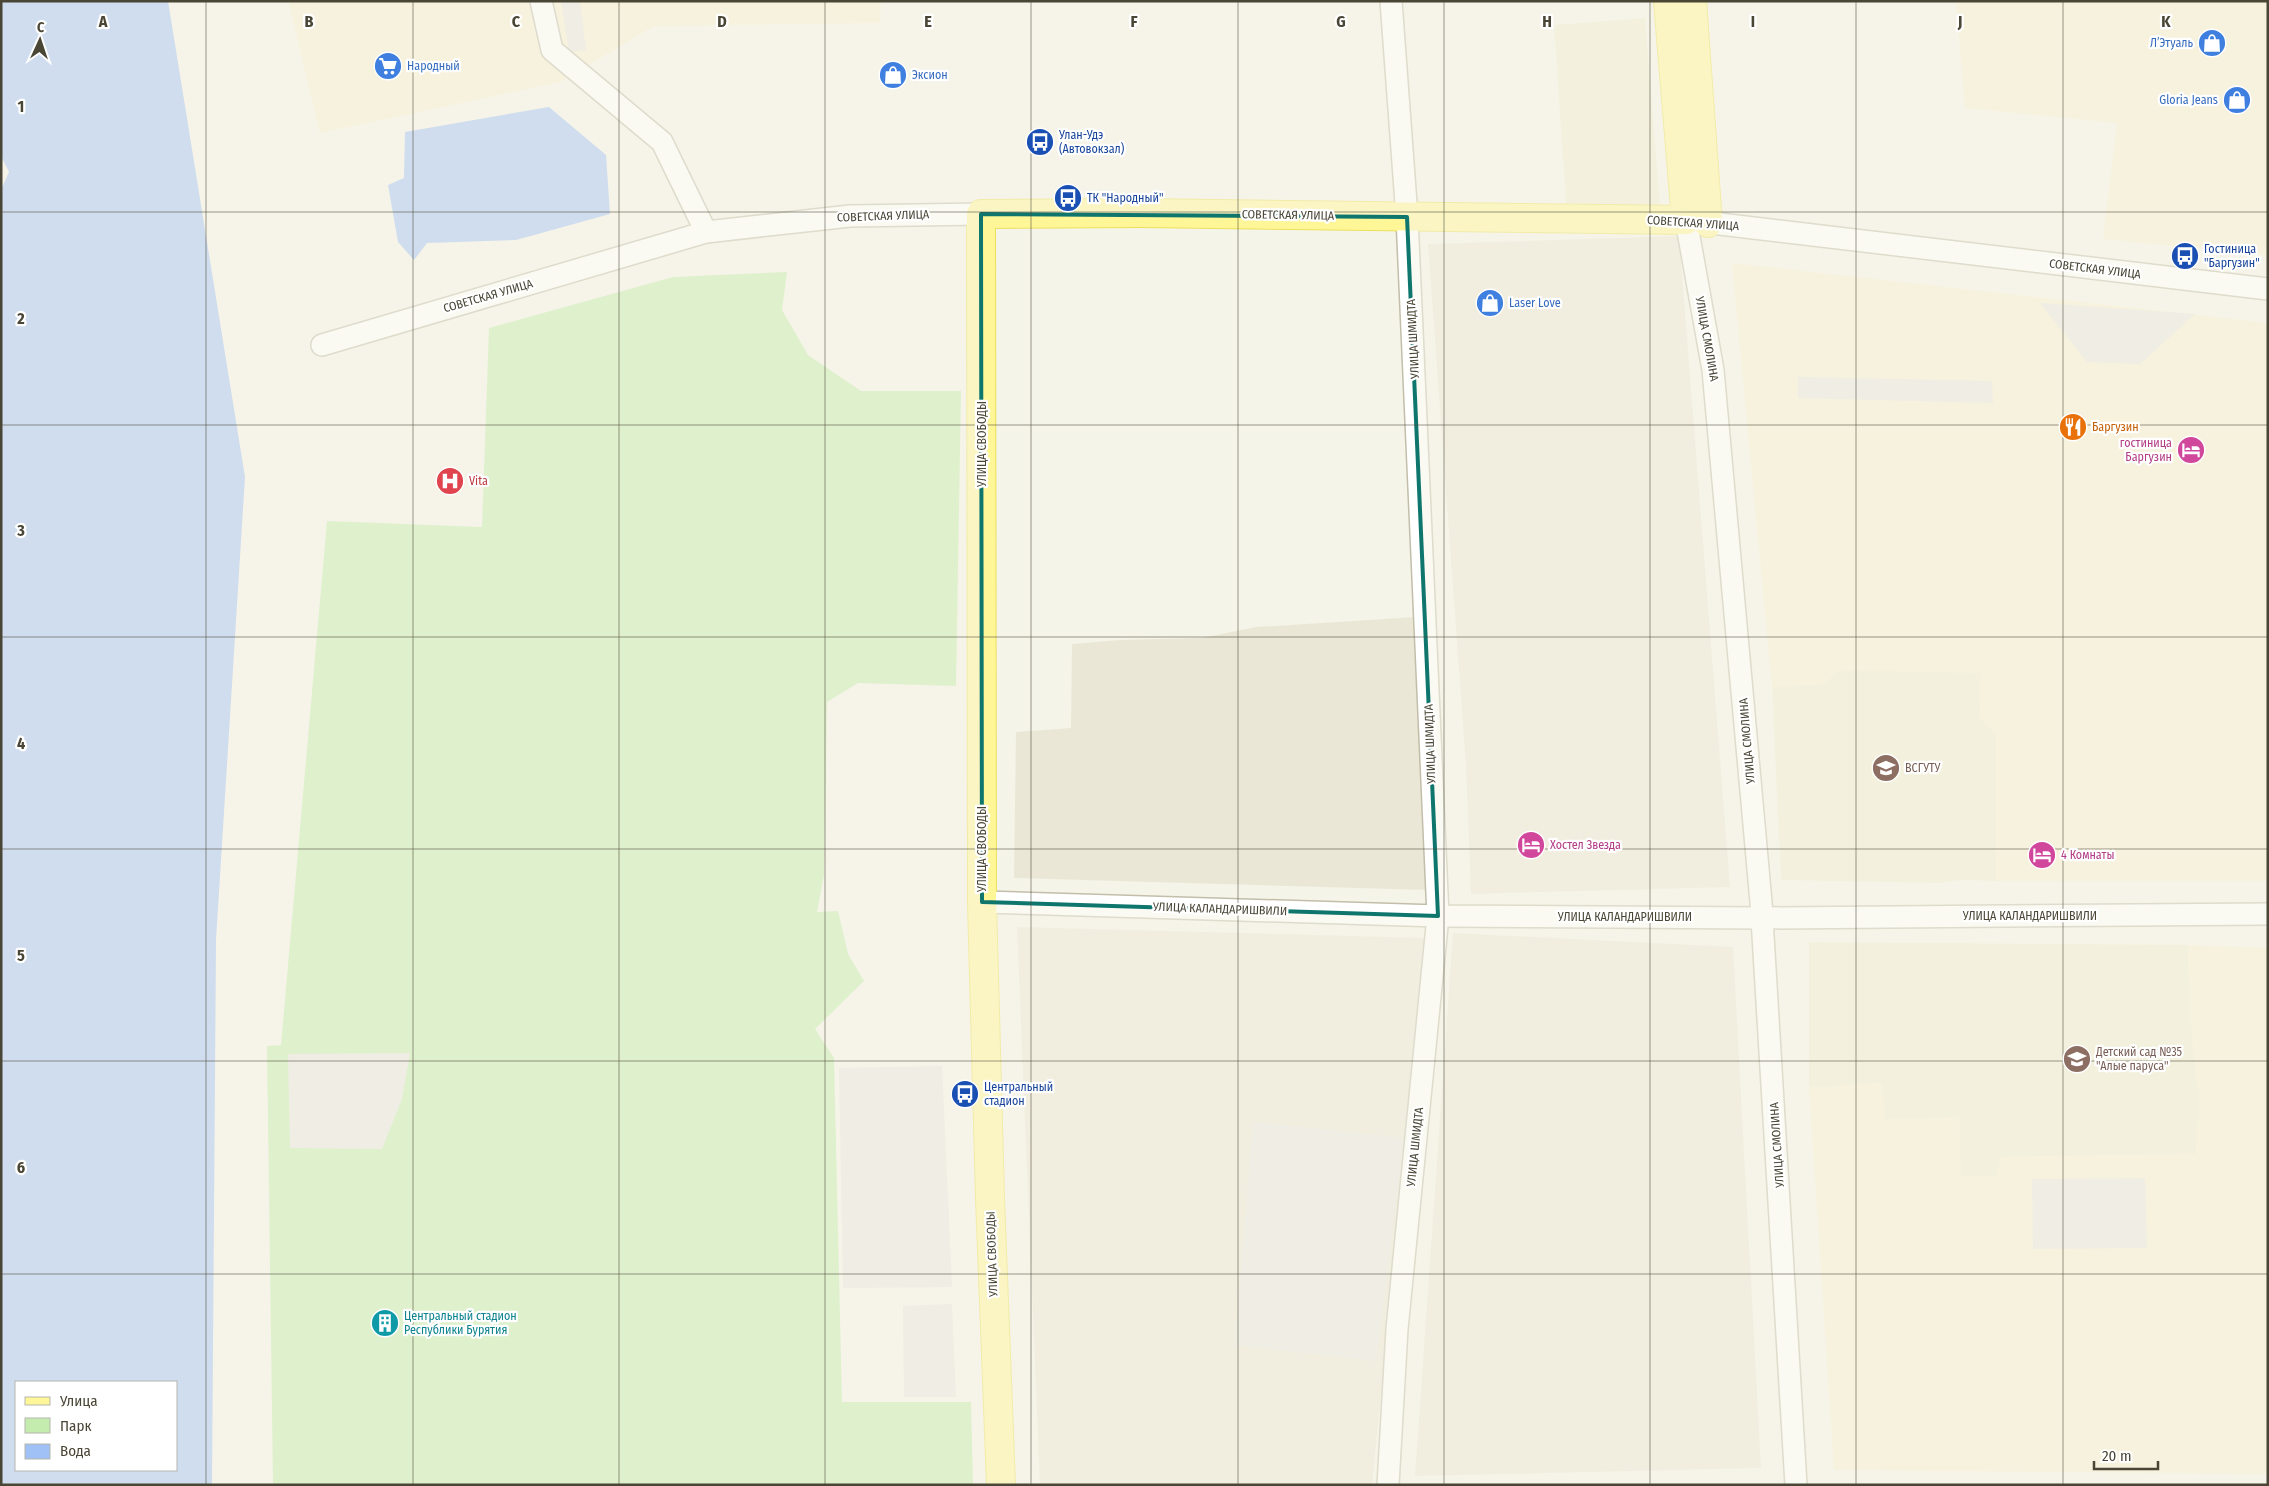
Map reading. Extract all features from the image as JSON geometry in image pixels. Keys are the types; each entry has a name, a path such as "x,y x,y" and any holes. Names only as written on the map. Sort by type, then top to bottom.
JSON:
{"main road":[{"name":"УЛИЦА СМОЛИНА","path":"1668,1 1697,222"},
{"path":"1692,1 1697,222"},
{"name":"СОВЕТСКАЯ УЛИЦА","path":"982,214 1140,213 1697,222"},
{"name":"УЛИЦА СВОБОДЫ","path":"982,214 982,902 990,1198 1001,1485"}],"street":[{"path":"541,1 552,50 662,142 706,232"},
{"name":"УЛИЦА ШМИДТА","path":"1388,1485 1397,1330 1438,916 1407,217 1391,1"},
{"name":"СОВЕТСКАЯ УЛИЦА","path":"322,345 706,232 850,216 982,214"},
{"name":"СОВЕТСКАЯ УЛИЦА","path":"1697,222 2268,289"},
{"name":"УЛИЦА СМОЛИНА","path":"1697,222 1713,370 1763,918 1796,1485"},
{"name":"УЛИЦА КАЛАНДАРИШВИЛИ","path":"982,902 1438,916 1763,918 2268,914"}],"highlighted area":[{"path":"981,214 1407,217 1438,916 982,902"}],"shaded area":[{"path":"300,1 881,1 880,23 654,26 560,82 320,133 289,4"},
{"path":"561,1 580,1 586,50 569,52"},
{"path":"1956,1 2268,1 2268,255 2103,239 2117,123 1965,108"},
{"path":"1645,18 1660,206 1566,203 1554,25"},
{"path":"1679,236 1730,887 1471,894 1466,766 1428,244"},
{"path":"1732,263 2268,323 2268,881 1996,881 1996,733 1840,670 1823,684 1772,687"},
{"path":"2040,303 2195,314 2140,364 2087,362"},
{"path":"1798,377 1992,381 1993,403 1798,398"},
{"path":"1416,617 1428,890 1014,878 1016,732 1071,728 1072,644 1120,640 1202,638 1256,627"},
{"name":"ВСГУТУ","path":"1840,670 1981,673 1980,717 1996,733 1996,881 1960,880 1941,883 1781,880 1772,687 1823,684"},
{"path":"1017,927 1426,938 1372,1485 1040,1485"},
{"path":"1453,933 1733,947 1761,1468 1415,1476"},
{"name":"Детский сад №35 \"Алые паруса\"","path":"1809,942 2188,945 2190,1021 2199,1097 2196,1154 2001,1157 1996,1177 1961,1176 1959,1117 1884,1119 1882,1083 1809,1087"},
{"path":"2188,945 2268,948 2268,1474 1834,1470 1809,1087 1882,1083 1885,1119 1959,1117 1961,1176 2001,1157 2195,1154"},
{"path":"410,1053 402,1099 382,1149 290,1148 288,1054"},
{"path":"942,1066 952,1287 843,1288 839,1068"},
{"path":"1253,1122 1404,1138 1376,1361 1235,1345"},
{"path":"2145,1178 2147,1248 2033,1249 2032,1179"},
{"path":"952,1304 956,1397 904,1397 903,1306"}],"green space":[{"path":"787,272 782,310 808,355 861,391 961,391 956,686 858,683 827,702 824,875 817,912 838,911 848,954 864,981 815,1029 834,1058 842,1402 971,1402 973,1485 273,1485 267,1046 281,1045 327,521 482,527 489,328 673,277"}],"water":[{"path":"1,1 168,1 245,477 216,940 212,1485 1,1485 1,190 9,172 1,156"},
{"path":"549,107 606,155 610,214 516,240 427,243 414,260 398,242 388,185 404,178 405,132"}],"place":[{"name":"Л’Этуаль","path":"2212,43"},
{"name":"Народный","path":"388,66"},
{"name":"Эксион","path":"893,75"},
{"name":"Gloria Jeans","path":"2237,100"},
{"name":"Улан-Удэ (Автовокзал)","path":"1040,142"},
{"name":"ТК \"Народный\"","path":"1068,198"},
{"name":"Гостиница \"Баргузин\"","path":"2185,256"},
{"name":"Laser Love","path":"1490,303"},
{"name":"Баргузин","path":"2073,427"},
{"name":"гостиница Баргузин","path":"2191,450"},
{"name":"Vita","path":"450,481"},
{"name":"ВСГУТУ","path":"1886,768"},
{"name":"Хостел Звезда","path":"1531,845"},
{"name":"4 Комнаты","path":"2042,855"},
{"name":"Детский сад №35 \"Алые паруса\"","path":"2077,1059"},
{"name":"Центральный стадион","path":"965,1094"},
{"name":"Центральный стадион Республики Бурятия","path":"385,1323"}]}
